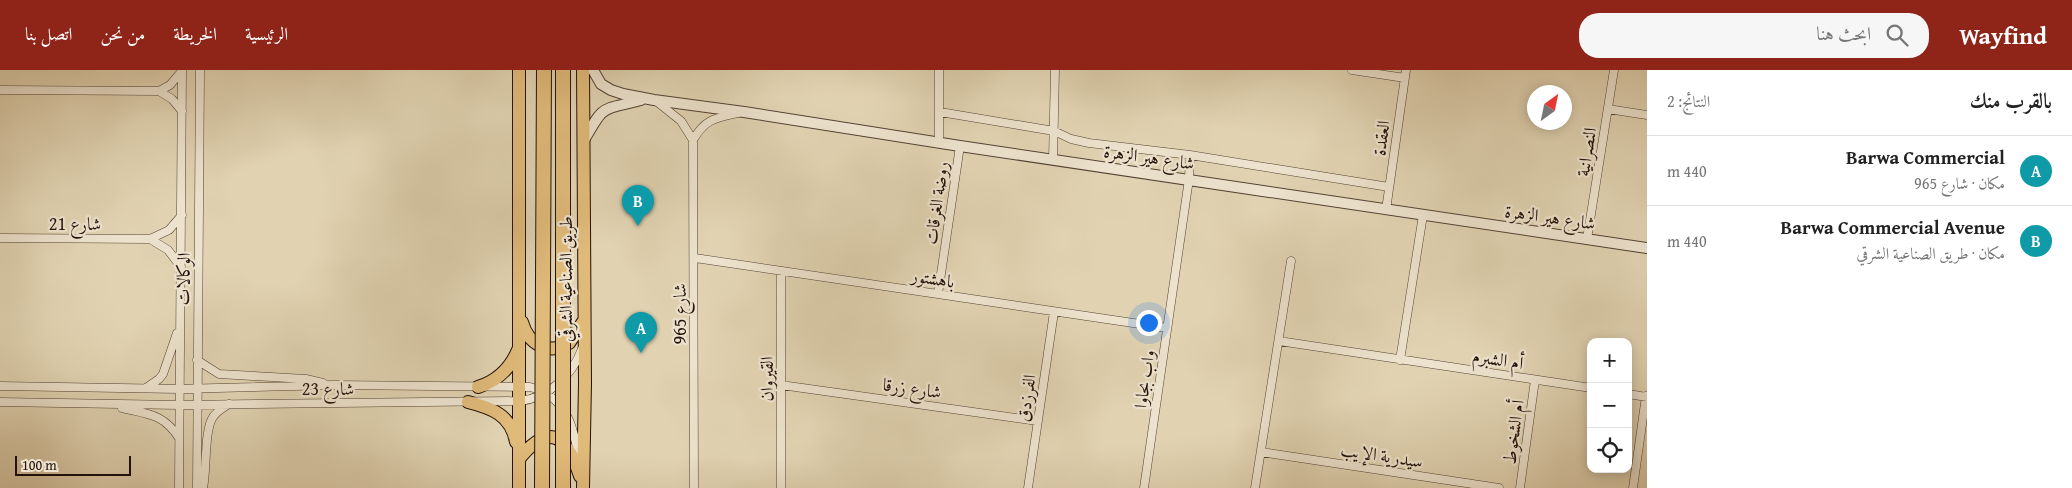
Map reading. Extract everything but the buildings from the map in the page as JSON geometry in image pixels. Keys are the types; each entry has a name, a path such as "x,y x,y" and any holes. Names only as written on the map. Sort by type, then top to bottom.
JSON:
{"highway":[{"name":"طريق الصناعية الشرقي","path":"542,488 544,70"},
{"name":"طريق الصناعية الشرقي","path":"562,488 563,70"}],"main road":[{"path":"519,70 519,488"},
{"name":"طريق الصناعية الشرقي","path":"583,70 585,439 583,486"},
{"path":"520,310 528,336 532,341 544,348 557,348 569,343 584,321"},
{"path":"478,387 495,380 502,374 514,360 520,343"},
{"path":"468,402 495,410 508,422 515,438 519,460"},
{"path":"519,460 531,445 541,438 552,437 558,439 570,450 583,486"}],"street":[{"name":"الوكالات","path":"179,488 182,70"},
{"path":"159,91 174,81 182,70"},
{"name":"الوكالات","path":"197,488 200,70"},
{"name":"شارع هير الزهرة","path":"593,70 602,84 611,90 651,100 744,112 1647,248"},
{"name":"روضة الغرقات","path":"940,70 940,143"},
{"path":"1053,160 1055,70"},
{"path":"1352,70 1405,74"},
{"name":"النصرانية","path":"1587,239 1614,70"},
{"name":"العقدة","path":"1386,210 1405,74"},
{"path":"0,90 159,91 172,99 182,111"},
{"name":"شارع هير الزهرة","path":"583,143 602,111 616,105 651,100"},
{"path":"651,100 685,124 693,140 707,122 713,118 744,112"},
{"path":"1608,109 1647,114"},
{"path":"940,112 1054,131 1071,139 1090,143 1190,155 1389,187"},
{"name":"شارع 965","path":"693,140 695,488"},
{"name":"روضة الغرقات","path":"938,294 960,146"},
{"name":"واب بجاوا","path":"1144,488 1189,179 1190,155"},
{"path":"150,239 168,230 182,215"},
{"path":"1400,360 1423,215"},
{"name":"شارع 21","path":"0,238 150,239"},
{"path":"150,239 168,250 181,266"},
{"name":"باهشتور","path":"695,258 1167,328"},
{"path":"1255,488 1291,261"},
{"name":"القيروان","path":"781,271 781,488"},
{"name":"الفرزدق","path":"1028,488 1054,312"},
{"name":"الوكالات","path":"144,389 163,374 171,356 180,321"},
{"name":"شارع 23","path":"0,402 179,405 520,402 532,400 556,386 579,356 584,342"},
{"name":"أم الشبرم","path":"1279,342 1587,387"},
{"name":"شارع 23","path":"197,360 219,374 306,379 333,385"},
{"name":"أم الشخوط","path":"1520,488 1536,380"},
{"name":"شارع 23","path":"0,386 144,389 333,385 530,387 546,393"},
{"name":"شارع زرقا","path":"781,385 1038,421"},
{"path":"546,393 560,405 571,422 575,435 583,486"},
{"path":"1632,394 1646,396 1633,488"},
{"name":"شارع 23","path":"108,404 161,418 173,427 179,438"},
{"path":"204,488 208,428 213,417 229,404"},
{"name":"سيدرية الإيب","path":"1261,452 1499,488"}],"place":[{"name":"Barwa Commercial Avenue","path":"638,226"},
{"name":"Barwa Commercial","path":"641,353"}]}
